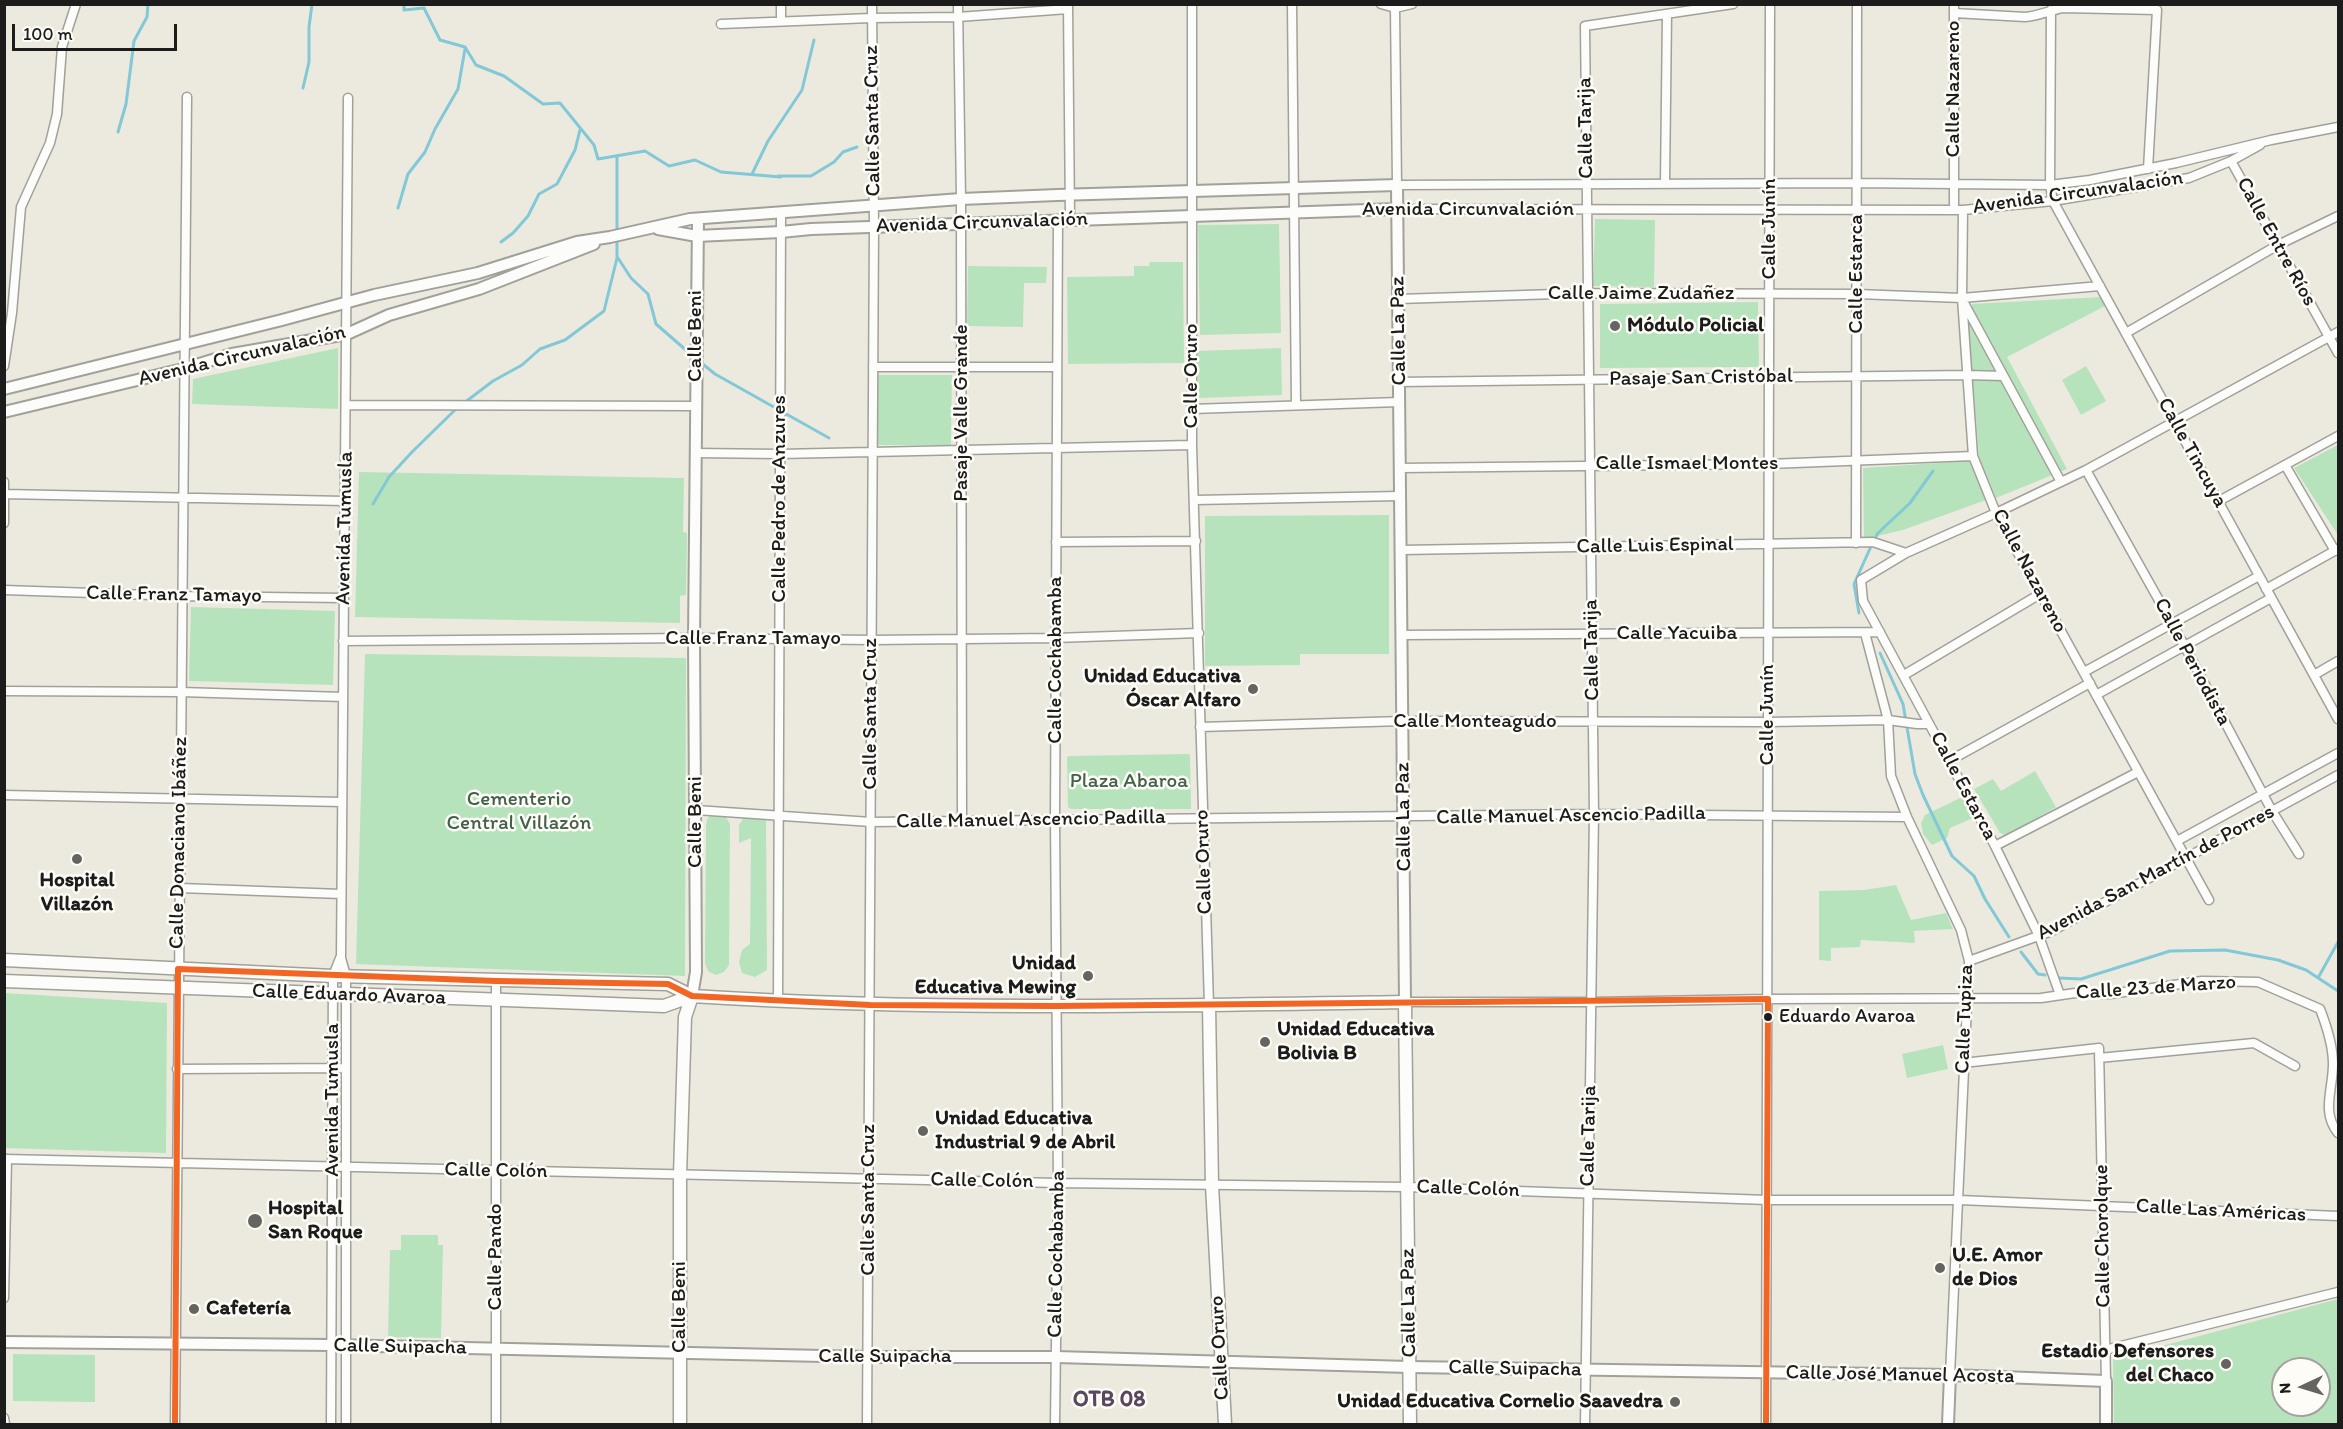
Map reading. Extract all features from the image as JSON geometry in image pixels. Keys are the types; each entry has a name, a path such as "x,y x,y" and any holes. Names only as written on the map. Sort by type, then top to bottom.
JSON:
{"main road":[{"name":"Calle Eduardo Avaroa","path":"4,960 340,976 668,984 692,996"},
{"name":"Calle Eduardo Avaroa","path":"4,981 664,1006 692,996 870,1005 1056,1006 1406,1002"},
{"name":"Calle Beni","path":"680,1425 680,1175 685,1017 692,996"},
{"name":"Calle La Paz","path":"1406,1002 1410,1425"},
{"name":"Calle Oruro","path":"1209,1005 1212,1185 1225,1425"}],"street":[{"path":"4,366 12,313 21,207 50,143 57,114 62,47 76,4"},
{"path":"781,4 781,21"},
{"name":"Calle Santa Cruz","path":"867,1425 874,227 872,4"},
{"name":"Pasaje Valle Grande","path":"958,4 962,367 962,822"},
{"name":"Calle Oruro","path":"1192,4 1192,445 1209,1005"},
{"path":"1292,4 1296,405"},
{"path":"1381,4 1395,8 1412,4"},
{"name":"Calle Tarija","path":"1586,1425 1594,814 1585,26 1733,4"},
{"name":"Calle Junín","path":"1766,1425 1770,4"},
{"name":"Calle Estarca","path":"1856,543 1857,4"},
{"path":"721,24 958,17 1068,7 1070,219"},
{"path":"1395,8 1397,185"},
{"path":"1954,9 2025,17 2063,8 2157,10 2148,168"},
{"name":"Calle Nazareno","path":"1954,9 1954,184 1958,210 1973,456 1996,513 2209,900"},
{"name":"Calle Tincuya","path":"2051,10 2050,185 2053,201 2338,719"},
{"path":"1665,183 1667,14"},
{"name":"Calle Donaciano Ibáñez","path":"175,1425 187,97"},
{"name":"Avenida Tumusla","path":"331,1425 333,1068 341,958 348,98"},
{"name":"Avenida Circunvalación","path":"4,389 346,302 478,273 577,242 698,219 961,199 1397,185 1665,183 2050,185 2148,168 2338,127"},
{"name":"Avenida Circunvalación","path":"654,228 697,236 1058,219 1397,209 1958,210 2053,201 2189,178 2232,162 2271,140"},
{"name":"Calle Entre Ríos","path":"2232,162 2338,353"},
{"name":"Calle La Paz","path":"1397,185 1406,1002"},
{"name":"Calle Pedro de Anzures","path":"778,1000 781,213"},
{"path":"2126,333 2278,245 2338,216"},
{"name":"Calle Beni","path":"692,996 696,972 694,638 698,219"},
{"name":"Calle Cochabamba","path":"1055,1425 1058,1183 1055,638 1058,219"},
{"name":"Avenida Circunvalación","path":"4,412 183,369 232,354 346,334 389,315 479,290 610,237"},
{"name":"Calle Jaime Zudañez","path":"1398,299 1588,293 1857,294 1962,298 2100,286"},
{"path":"1962,298 2061,482"},
{"path":"1906,553 2086,470 2338,332"},
{"path":"873,367 1057,367"},
{"name":"Pasaje San Cristóbal","path":"1399,382 2003,376"},
{"path":"1192,409 1399,402"},
{"path":"346,405 696,406"},
{"path":"2218,501 2338,436"},
{"path":"695,453 780,454 1192,445"},
{"name":"Calle Ismael Montes","path":"1400,468 1769,464 1973,456"},
{"path":"2096,695 2184,645 2337,550 2285,465"},
{"name":"Calle Periodista","path":"2086,470 2172,623 2272,811 2299,854"},
{"path":"4,483 4,523"},
{"path":"5,494 345,501"},
{"path":"1195,500 1400,496"},
{"path":"1056,542 1196,541"},
{"name":"Calle Luis Espinal","path":"1401,550 1873,542 1906,553"},
{"name":"Calle Estarca","path":"1906,553 1861,580 1863,601 1995,846 2039,936 2060,995"},
{"path":"2084,672 2259,576"},
{"name":"Calle Franz Tamayo","path":"4,590 181,596 344,598"},
{"path":"1904,675 2040,594"},
{"name":"Calle Yacuiba","path":"1402,635 1880,632"},
{"name":"Calle Franz Tamayo","path":"343,641 694,638 872,640 1055,638 1199,633"},
{"name":"Calle Tupiza","path":"1864,633 1888,720 1891,776 1907,817 1961,930 1969,961 1948,1425"},
{"path":"2314,675 2338,662"},
{"path":"1949,762 2090,683"},
{"path":"4,692 181,692 343,697"},
{"name":"Calle Monteagudo","path":"1200,727 1402,721 1888,720 1929,724"},
{"name":"Avenida San Martín de Porres","path":"2177,841 2264,796 2338,753"},
{"path":"1995,846 2138,772"},
{"name":"Avenida San Martín de Porres","path":"1969,961 2052,931 2338,775"},
{"path":"4,795 342,802"},
{"name":"Calle Manuel Ascencio Padilla","path":"696,810 871,822 1594,814 1907,817"},
{"path":"180,888 341,894"},
{"name":"Calle Pando","path":"496,981 496,1425"},
{"name":"Calle 23 de Marzo","path":"1966,998 2041,998 2060,995 2110,994 2202,981 2258,982 2320,1009 2330,1036 2333,1064 2328,1107 2331,1123 2338,1133"},
{"name":"Avenida Tumusla","path":"339,995 345,1068 346,1425"},
{"name":"Calle Eduardo Avaroa","path":"1406,1002 1966,998"},
{"path":"2099,1058 2254,1042 2295,1066"},
{"name":"Calle Chorolque","path":"1963,1063 2099,1048 2106,1425"},
{"path":"177,1069 345,1068"},
{"path":"4,1298 6,1159"},
{"name":"Calle Colón","path":"6,1159 1058,1183 1407,1187 1767,1200 1959,1200"},
{"name":"Calle Las Américas","path":"1959,1200 2338,1216"},
{"path":"332,1262 346,1263"},
{"path":"2105,1350 2338,1292"},
{"name":"Calle Suipacha","path":"4,1342 332,1345 868,1357 1056,1357 1409,1367 1766,1372"},
{"name":"Calle José Manuel Acosta","path":"1766,1372 1950,1375 2106,1381"},
{"path":"4,1418 5,1425"}],"green space":[{"path":"1595,219 1655,220 1654,287 1593,286"},
{"path":"1279,224 1281,333 1200,335 1198,225"},
{"path":"1150,262 1183,262 1184,363 1068,364 1067,277 1134,276 1134,266 1149,266"},
{"path":"968,266 1047,267 1046,283 1024,283 1023,327 967,326"},
{"path":"2100,297 2105,306 2007,357 2067,469 1996,498 1979,457 1968,321 1972,304"},
{"path":"1758,302 1759,367 1600,368 1600,304"},
{"path":"338,348 338,409 192,404 193,379"},
{"path":"1281,348 1282,395 1199,398 1197,351"},
{"path":"2086,366 2106,401 2081,415 2062,380"},
{"path":"878,375 952,375 951,445 878,445"},
{"path":"2338,445 2338,535 2294,468"},
{"path":"1969,461 1986,500 1903,530 1864,539 1863,468"},
{"path":"359,472 684,478 683,532 687,533 686,595 680,596 680,623 355,617"},
{"path":"1389,515 1389,654 1300,654 1300,665 1205,666 1205,516"},
{"path":"191,607 335,611 333,685 189,681"},
{"name":"Cementerio Central Villazón","path":"365,654 686,658 685,976 356,964"},
{"name":"Plaza Abaroa","path":"1190,755 1191,809 1071,809 1068,807 1067,757 1069,756"},
{"path":"2035,771 2056,807 2007,836 2000,833 1974,789 1993,779 2001,791"},
{"path":"1962,797 1973,818 1950,828 1947,838 1932,845 1923,834 1921,823 1925,815"},
{"path":"713,813 724,814 730,824 729,965 724,972 716,975 708,971 705,963 706,827 707,819"},
{"path":"745,816 763,817 766,820 767,970 755,977 742,973 739,962 742,950 750,944 751,838 739,843 739,825"},
{"path":"1896,885 1911,920 1946,913 1953,929 1914,931 1915,943 1861,940 1860,947 1831,948 1831,961 1819,960 1819,891 1864,890"},
{"path":"5,993 167,1003 166,1153 5,1148"},
{"path":"1943,1045 1948,1069 1907,1078 1902,1054"},
{"path":"401,1235 438,1235 438,1245 443,1245 441,1338 388,1337 390,1250 401,1250"},
{"name":"Estadio Defensores del Chaco","path":"2338,1299 2338,1424 2114,1424 2113,1359"},
{"path":"13,1354 95,1355 95,1402 13,1401"}],"waterway":[{"path":"118,132 126,104 134,41 147,17 148,4"},
{"path":"303,88 309,62 309,27 312,4"},
{"path":"404,4 404,10 424,8 440,40 465,47 476,65 504,76 543,104 560,103 594,145 598,159 645,151 669,166 695,160 721,172 781,177 778,176 811,176 834,162 843,152 857,147"},
{"path":"752,174 768,141 802,90 814,40"},
{"path":"398,208 408,174 425,152 435,129 458,89 465,49"},
{"path":"501,242 513,233 528,216 539,194 557,184 575,150 580,130"},
{"path":"617,156 617,229"},
{"path":"464,403 493,381 522,365 540,349 565,340 604,311 617,258 617,243"},
{"path":"618,258 631,278 648,294 656,324 694,357"},
{"path":"699,361 715,374 829,438"},
{"path":"373,504 389,477 458,407"},
{"path":"1859,613 1854,584 1873,542 1878,533 1910,503 1933,471"},
{"path":"1880,653 1903,704 1915,774 1923,795 1952,856 1974,876 1985,899 2009,937"},
{"path":"2318,978 2338,942"},
{"path":"2059,978 2081,979 2170,951 2225,950 2278,960 2306,970 2338,991"},
{"path":"2021,952 2038,974 2045,975"}],"transit line":[{"path":"175,1424 178,969 496,981 668,984 692,996 870,1005 1056,1006 1768,999 1766,1424"}],"place":[{"name":"Módulo Policial","path":"1615,326"},
{"name":"Unidad Educativa Óscar Alfaro","path":"1253,689"},
{"name":"Hospital Villazón","path":"77,859"},
{"name":"Unidad Educativa Mewing","path":"1088,976"},
{"name":"Eduardo Avaroa","path":"1768,1017"},
{"name":"Unidad Educativa Bolivia B","path":"1265,1042"},
{"name":"Unidad Educativa Industrial 9 de Abril","path":"923,1131"},
{"name":"Hospital San Roque","path":"255,1221"},
{"name":"U.E. Amor de Dios","path":"1940,1268"},
{"name":"Cafetería","path":"194,1309"},
{"name":"Estadio Defensores del Chaco","path":"2226,1364"},
{"name":"Unidad Educativa Cornelio Saavedra","path":"1675,1402"}],"district":[{"name":"OTB 08","path":"1109,1400"}]}
